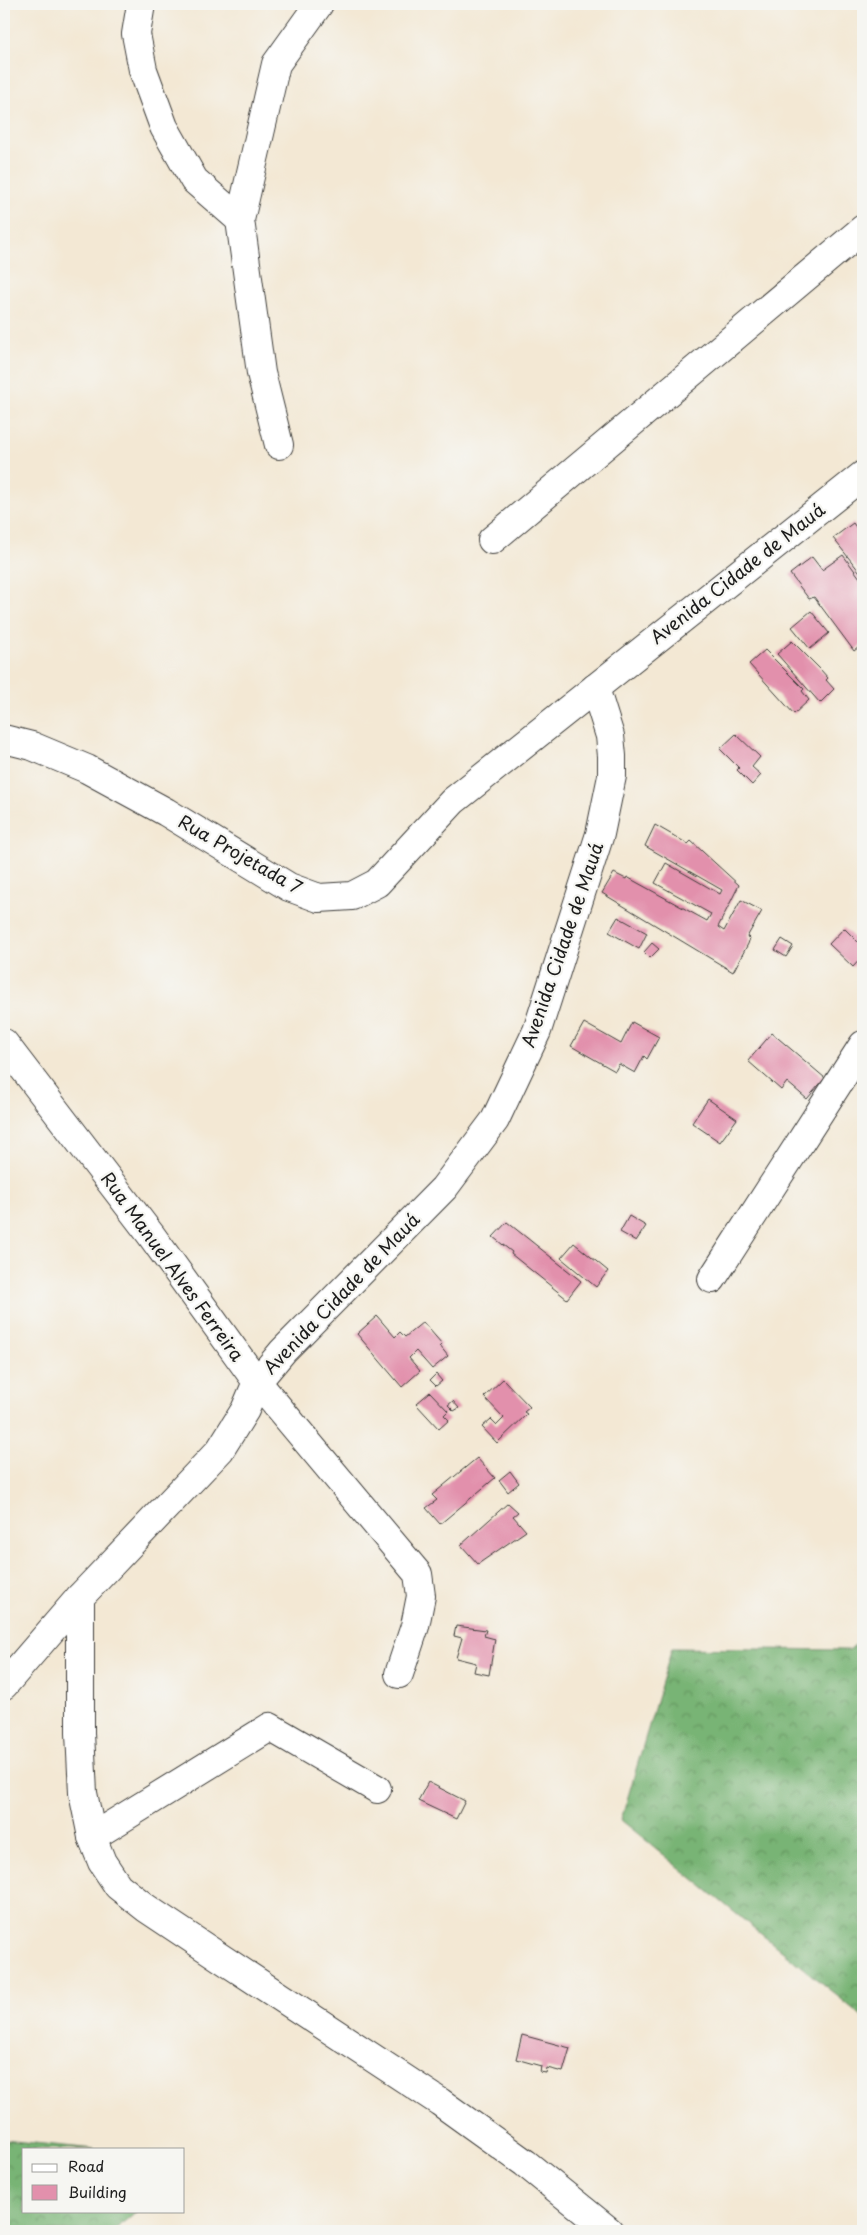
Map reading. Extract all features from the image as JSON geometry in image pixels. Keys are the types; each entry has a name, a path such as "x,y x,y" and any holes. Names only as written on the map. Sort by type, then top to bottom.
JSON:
{"street":[{"path":"141,4 136,34 143,70 164,127 194,180 240,220"},
{"path":"279,445 261,373 240,220 276,64 318,4"},
{"path":"492,540 863,229"},
{"name":"Avenida Cidade de Mauá","path":"4,1685 80,1597 220,1450 245,1410 257,1382 283,1351 444,1188 495,1120 537,1031 600,834 612,776 612,756 610,736 595,688 863,475"},
{"name":"Rua Projetada 7","path":"4,739 32,746 87,769 166,812 289,887 319,898 352,896 376,883 453,801 595,688"},
{"name":"Rua Manuel Alves Ferreira","path":"4,1043 151,1235 257,1382 418,1574 421,1596 415,1626 399,1674"},
{"path":"712,1279 863,1045"},
{"path":"80,1597 80,1733 83,1793 92,1837 102,1862 118,1886 146,1908 440,2102 525,2162 609,2231"},
{"path":"92,1837 270,1727 377,1789"}],"green space":[{"path":"863,1638 863,2017 621,1820 672,1648 849,1650"},
{"path":"4,2140 84,2148 22,2148 22,2212 136,2212 113,2231 4,2231"}],"building":[{"path":"853,523 863,537 863,576 833,538"},
{"path":"843,555 863,582 863,644 854,651 814,597 809,599 790,574 812,557 822,570"},
{"path":"811,611 829,633 810,649 792,627"},
{"path":"792,641 828,678 826,680 834,689 820,703 777,654"},
{"path":"765,650 804,689 802,691 809,700 794,714 749,664"},
{"path":"736,734 760,757 752,767 761,775 752,785 737,770 739,768 720,749"},
{"path":"655,825 688,844 691,841 739,885 718,927 724,931 741,900 762,911 747,937 750,938 748,944 733,972 602,893 614,873 626,879 627,877 707,921 711,914 655,883 666,863 720,894 722,890 645,846"},
{"path":"618,917 647,933 639,949 609,932"},
{"path":"844,928 863,947 863,956 853,967 829,944"},
{"path":"782,939 793,946 786,957 775,950"},
{"path":"652,943 659,949 650,958 644,952"},
{"path":"632,1022 659,1037 647,1059 644,1056 635,1073 619,1064 615,1071 571,1046 584,1023 621,1044"},
{"path":"772,1033 825,1078 807,1099 787,1082 781,1090 748,1061"},
{"path":"708,1099 737,1119 720,1142 692,1123"},
{"path":"629,1216 646,1226 636,1241 620,1232"},
{"path":"507,1222 581,1281 567,1299 493,1237"},
{"path":"574,1243 608,1271 596,1287 561,1258"},
{"path":"377,1316 395,1337 400,1332 405,1337 423,1322 442,1344 440,1346 448,1356 432,1369 416,1351 409,1358 420,1371 402,1387 357,1334"},
{"path":"436,1374 442,1381 436,1386 430,1380"},
{"path":"503,1379 530,1407 524,1412 527,1414 497,1443 482,1427 491,1419 497,1425 504,1418 484,1397"},
{"path":"430,1392 448,1411 444,1415 449,1420 439,1429 416,1404"},
{"path":"453,1401 459,1408 454,1411 448,1405"},
{"path":"477,1458 495,1478 440,1524 426,1508 437,1500 432,1495"},
{"path":"510,1471 519,1483 508,1492 499,1480"},
{"path":"508,1503 518,1512 513,1516 526,1531 478,1564 461,1545"},
{"path":"456,1626 486,1630 484,1636 495,1639 489,1675 474,1672 476,1663 456,1658 462,1638 454,1636"},
{"path":"428,1782 465,1801 456,1819 418,1801"},
{"path":"522,2035 570,2048 563,2072 547,2068 546,2073 540,2072 541,2066 516,2059"}]}
